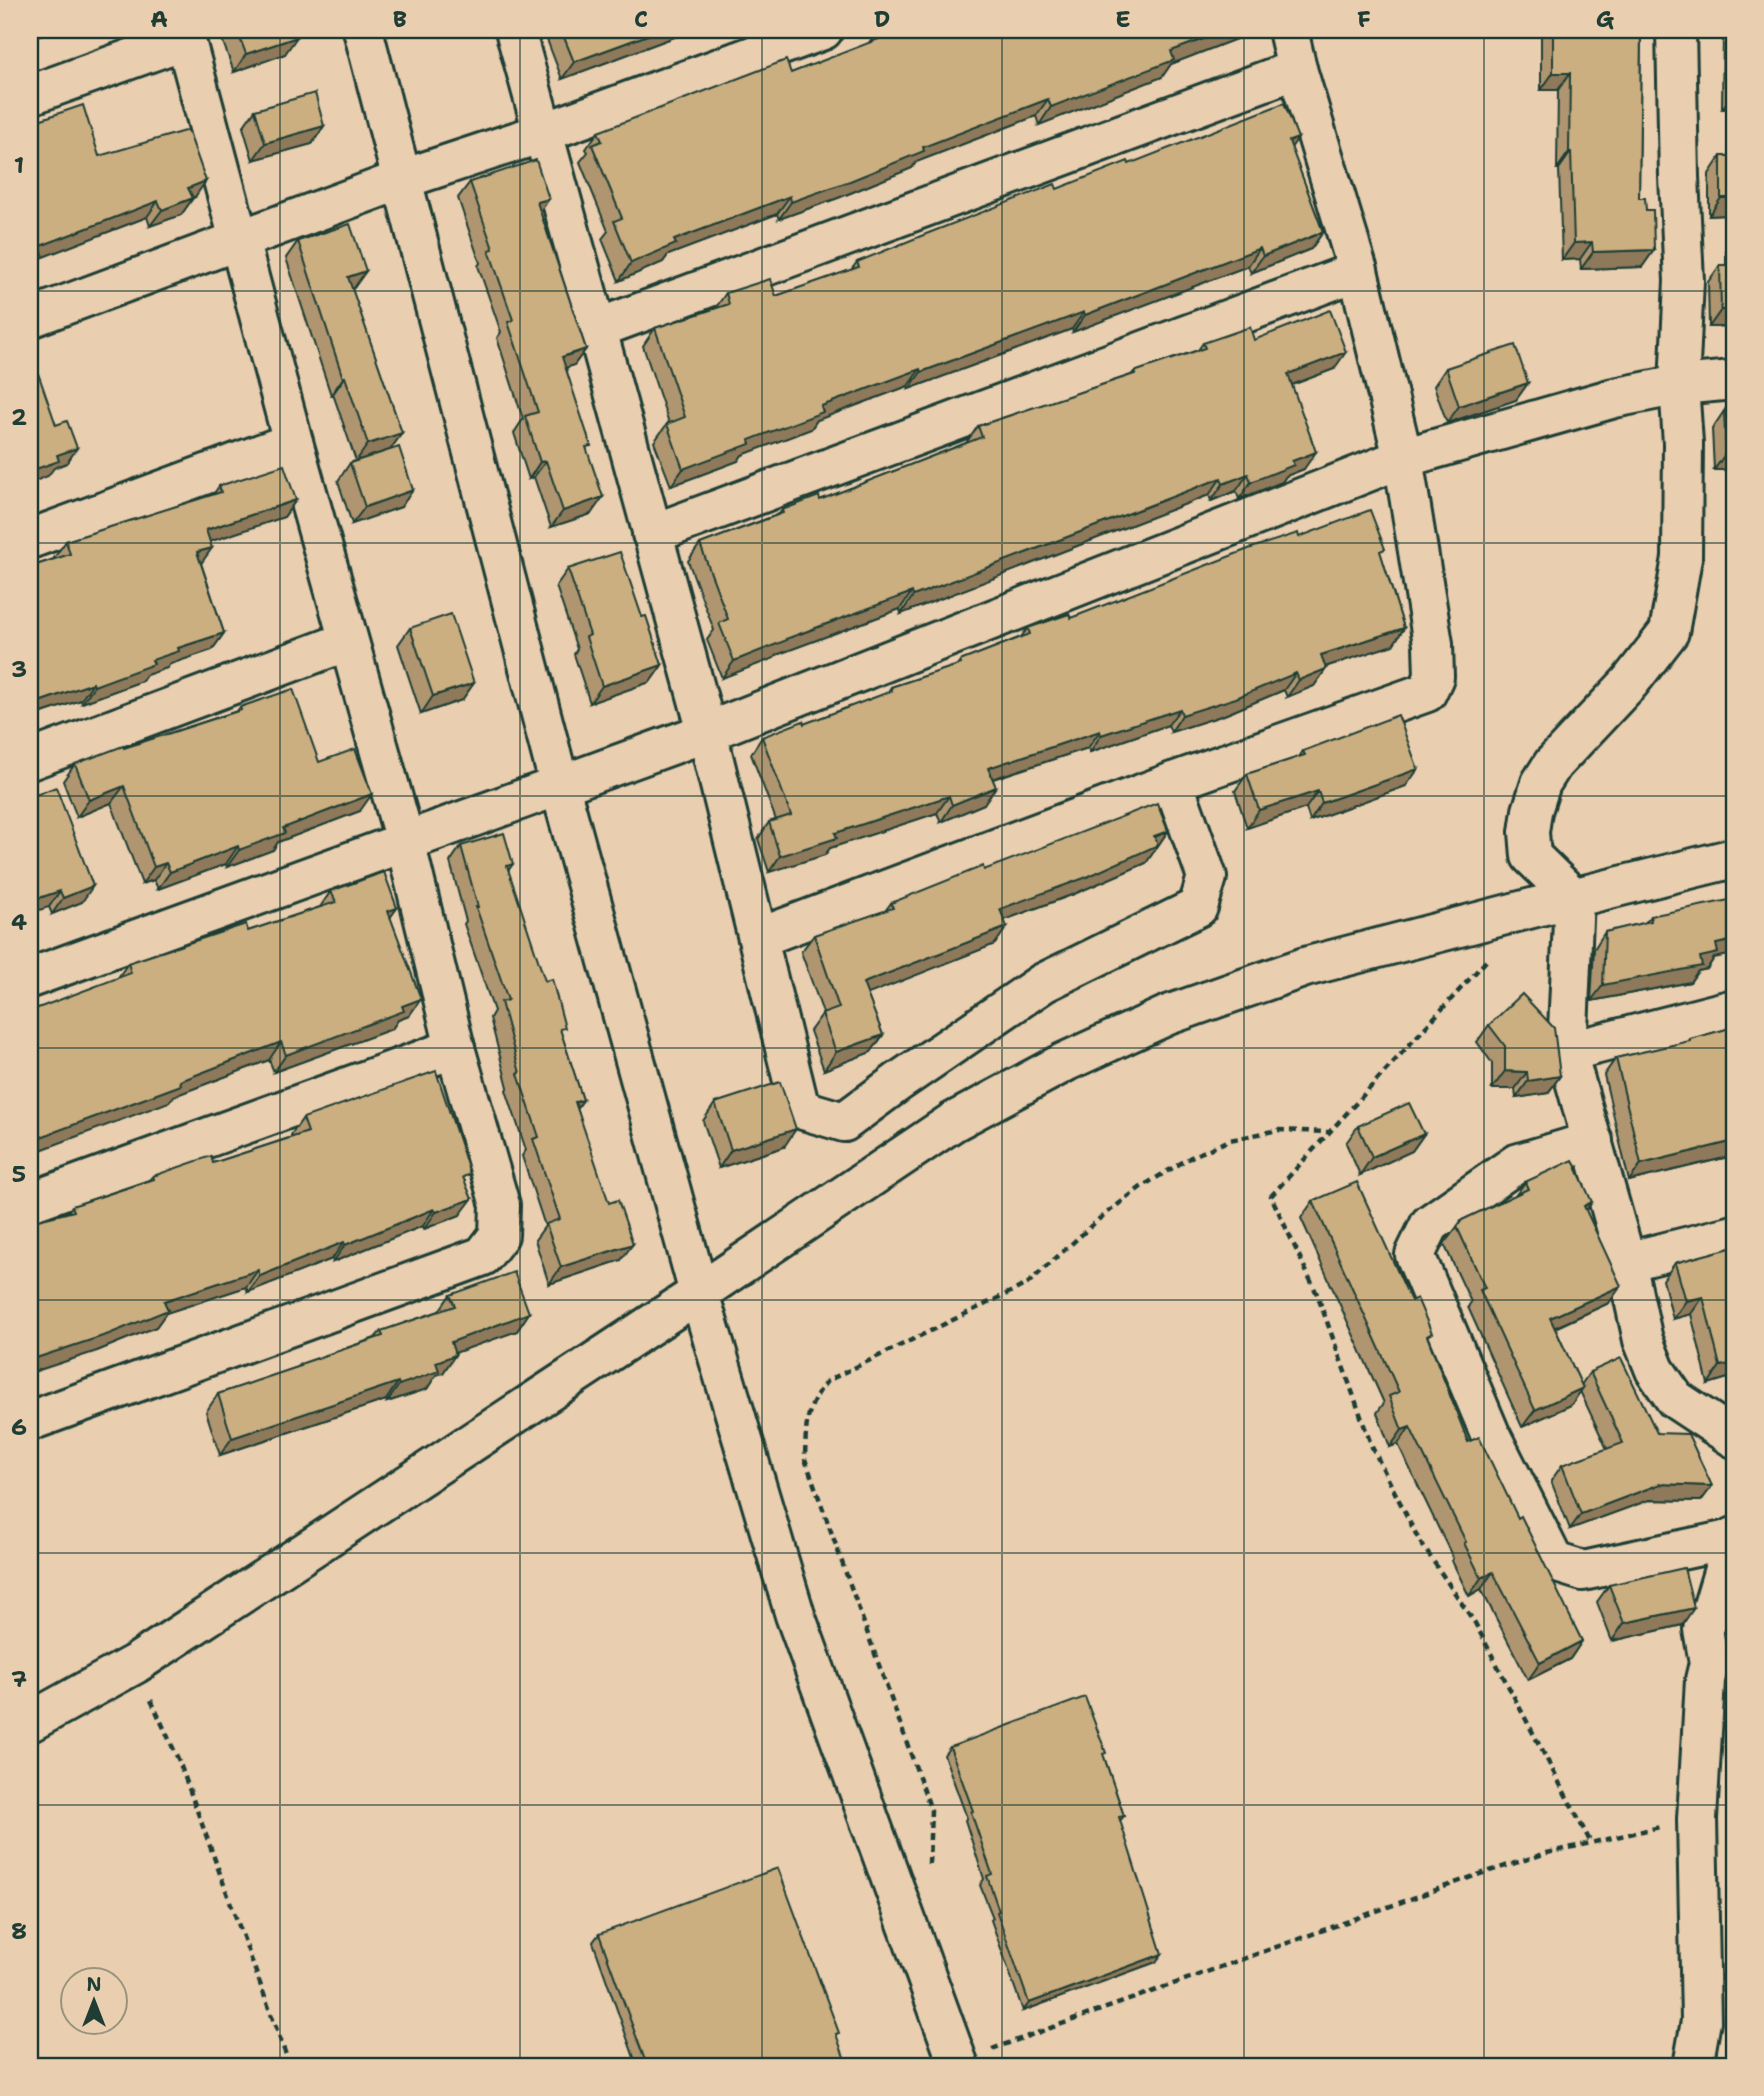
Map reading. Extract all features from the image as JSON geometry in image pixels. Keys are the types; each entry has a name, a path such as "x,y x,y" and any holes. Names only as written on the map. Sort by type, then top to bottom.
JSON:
{"street":[{"path":"363,30 561,787 699,1293 795,1615 958,2065"},
{"path":"515,30 707,732 800,1109 844,1122 1043,983 1198,907 1207,877 1173,782"},
{"path":"30,318 403,179 542,134 823,30"},
{"path":"758,938 1173,782 1427,692 1434,677 1434,653 1403,458 1358,271 1287,30"},
{"path":"1676,30 1684,281 1679,385 1683,443 1682,558 1669,632 1630,682 1553,764 1541,783 1529,832 1531,856 1574,898 1567,1052 1626,1262 1643,1340 1655,1370 1675,1399 1734,1438"},
{"path":"30,95 184,34 293,442 405,841 455,1048 500,1205 499,1235 483,1256 30,1421"},
{"path":"596,329 1297,69"},
{"path":"652,534 1358,271"},
{"path":"30,978 707,732 1403,458 1615,398 1679,385 1734,380"},
{"path":"30,539 293,442"},
{"path":"30,760 348,641"},
{"path":"30,1722 135,1664 699,1293 953,1122 1065,1062 1168,1015 1305,967 1734,858"},
{"path":"1567,1052 1734,1009"},
{"path":"30,1202 455,1048"},
{"path":"1593,1141 1516,1164 1430,1224 1415,1255 1491,1436 1555,1562 1583,1571 1734,1538 1710,1616 1703,1629 1709,1663 1697,1819 1701,2021 1693,2066"},
{"path":"1626,1262 1734,1235"}],"path":[{"path":"928,1871 932,1841 931,1810 805,1459 808,1413 814,1398 827,1381 1027,1284 1099,1219 1141,1187 1191,1157 1230,1140 1278,1130 1330,1132"},
{"path":"135,1664 179,1761 290,2066"},
{"path":"958,2065 985,2051 1342,1925 1477,1874 1547,1853 1697,1819"}],"building":[{"path":"237,30 295,30 297,37 246,54"},
{"path":"561,30 661,30 574,62"},
{"path":"1227,30 1171,51 1174,60 1051,107 1048,99 923,147 924,151 850,181 791,202 790,196 674,240 676,244 631,263 614,221 622,218 592,145 602,141 598,132 786,60 791,73 879,39 877,31"},
{"path":"1553,30 1641,30 1639,198 1645,198 1646,210 1653,210 1654,250 1593,252 1592,242 1574,243 1569,152 1570,73 1553,73"},
{"path":"315,93 324,126 265,143 255,110"},
{"path":"1284,103 1298,138 1289,141 1323,232 1263,256 1260,248 1085,315 1084,312 921,372 920,369 821,406 823,412 749,440 750,444 683,469 667,424 685,417 655,328 729,304 726,293 770,279 776,296 859,267 857,262 1055,184 1057,189 1128,161 1129,164"},
{"path":"83,105 99,156 188,130 206,181 188,188 193,198 162,210 158,201 40,246 43,254 30,259 30,123"},
{"path":"1721,156 1734,156 1734,198 1721,198"},
{"path":"536,160 549,199 537,202 586,349 562,357 591,446 586,447 603,497 563,511 546,461 540,462 525,416 538,412 508,322 513,320 470,182"},
{"path":"350,224 366,271 348,277 402,433 368,444 345,377 343,378 298,241"},
{"path":"1720,265 1734,265 1734,310 1721,310"},
{"path":"1330,310 1346,352 1288,374 1316,452 1292,461 1294,465 1251,482 1248,474 1223,484 1221,478 913,596 912,592 786,639 734,661 719,623 728,619 700,544 783,513 782,510 819,496 820,500 982,437 978,426 1135,374 1134,372 1205,348 1203,343 1250,327 1254,340"},
{"path":"1515,345 1528,383 1459,406 1446,368"},
{"path":"30,350 56,425 67,421 77,448 57,455 59,461 30,471"},
{"path":"1724,412 1734,412 1734,453 1726,453"},
{"path":"399,447 413,490 365,507 350,463"},
{"path":"284,465 296,500 206,530 212,548 197,552 224,633 178,648 179,651 152,660 154,664 30,705 30,567 70,554 66,541 221,492 219,486"},
{"path":"1370,510 1385,549 1380,551 1404,628 1321,655 1326,669 1299,680 1296,673 1236,698 1182,715 1180,709 1101,735 1100,731 988,768 996,787 952,805 949,796 835,833 837,838 780,856 769,822 791,815 762,737 892,691 891,687 961,664 960,661 1030,634 1028,628 1069,614 1071,618 1251,548 1298,533 1299,537"},
{"path":"620,552 662,665 602,686 586,637 590,635 568,569"},
{"path":"451,614 474,683 433,696 410,628"},
{"path":"293,689 319,762 355,749 372,794 283,828 285,833 239,850 238,846 170,872 166,863 154,867 124,786 89,800 75,764 123,746 124,748 241,710 240,707"},
{"path":"1398,715 1418,769 1322,803 1318,791 1259,810 1247,774 1305,755 1303,751"},
{"path":"56,787 93,886 63,898 60,891 30,901 30,797"},
{"path":"1157,803 1168,831 1154,836 1158,845 1087,877 1000,909 1007,927 863,983 883,1035 836,1052 822,1014 839,1008 814,935 893,908 891,903 983,866 984,870"},
{"path":"504,833 513,864 507,866 545,981 552,979 565,1028 560,1029 583,1100 575,1102 609,1203 618,1200 633,1244 561,1267 546,1224 560,1219 533,1139 539,1137 518,1074 520,1073 501,1002 508,1000 476,907 461,846"},
{"path":"384,872 397,908 388,911 421,999 402,1006 404,1011 286,1055 281,1042 180,1081 181,1085 30,1141 30,1011 131,973 128,963 246,924 248,931 336,902 331,891"},
{"path":"1734,899 1734,940 1716,944 1718,953 1700,957 1702,966 1603,985 1605,932 1651,921 1650,916"},
{"path":"1522,994 1554,1028 1560,1076 1528,1081 1527,1072 1505,1071 1505,1046 1489,1025"},
{"path":"1734,1027 1734,1141 1641,1164 1616,1058 1690,1041"},
{"path":"436,1071 470,1174 463,1177 472,1199 436,1212 434,1209 260,1276 258,1270 164,1301 168,1310 109,1334 30,1360 30,1222 74,1211 72,1206 154,1179 153,1176 211,1156 213,1163 308,1132 303,1118"},
{"path":"780,1082 796,1129 731,1150 715,1103"},
{"path":"1409,1103 1424,1134 1372,1157 1358,1126"},
{"path":"1573,1160 1592,1202 1584,1206 1621,1286 1550,1318 1583,1388 1535,1410 1480,1290 1485,1288 1457,1227 1462,1220 1528,1189 1525,1182"},
{"path":"1357,1182 1411,1301 1417,1298 1432,1333 1427,1336 1468,1442 1479,1437 1582,1641 1540,1663 1493,1572 1481,1578 1410,1427 1402,1430 1389,1396 1399,1392 1313,1201"},
{"path":"1734,1247 1734,1363 1720,1366 1703,1297 1686,1301 1675,1263"},
{"path":"514,1272 529,1313 451,1342 455,1355 436,1362 439,1371 399,1385 398,1382 232,1438 218,1394 383,1336 381,1331 455,1306 450,1295"},
{"path":"1621,1358 1657,1433 1688,1434 1712,1486 1660,1484 1581,1514 1562,1465 1623,1443 1590,1372"},
{"path":"1684,1568 1694,1608 1624,1623 1609,1585"},
{"path":"1085,1697 1106,1753 1103,1754 1124,1816 1119,1817 1162,1954 1029,2003 997,1912 999,1911 987,1876 992,1874 950,1747"},
{"path":"778,1868 839,2033 836,2034 847,2066 647,2066 599,1934"}]}
